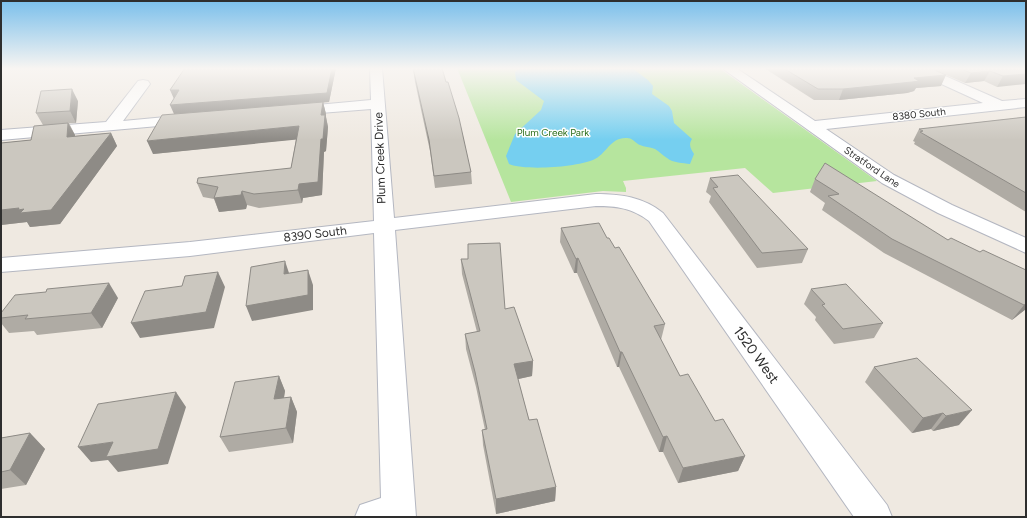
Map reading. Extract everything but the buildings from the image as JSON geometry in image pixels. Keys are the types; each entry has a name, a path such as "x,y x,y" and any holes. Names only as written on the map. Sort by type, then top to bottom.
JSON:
{"street":[{"path":"111,126 137,92"},
{"path":"377,92 378,104"},
{"name":"Stratford Lane","path":"763,92 910,191 1026,246"},
{"path":"970,92 1000,106"},
{"name":"8380 South","path":"811,126 1026,103"},
{"name":"Plum Creek Drive","path":"282,112 378,104 383,226 390,515"},
{"path":"1,135 204,118"},
{"name":"8390 South","path":"1,265 44,260 190,249 596,200 629,202"},
{"name":"1520 West","path":"629,202 645,208 656,217 875,517"}],"green space":[{"name":"Plum Creek Park","path":"467,92 753,92 877,181 773,193 745,168 623,181 626,192 603,191 511,202"}],"water":[{"path":"532,92 652,92 652,94 669,106 672,111 674,123 692,139 690,145 694,154 690,164 672,161 655,149 642,146 631,139 621,138 612,143 602,154 593,160 575,165 539,168 509,164 506,156 515,134 541,110 544,101"}]}
